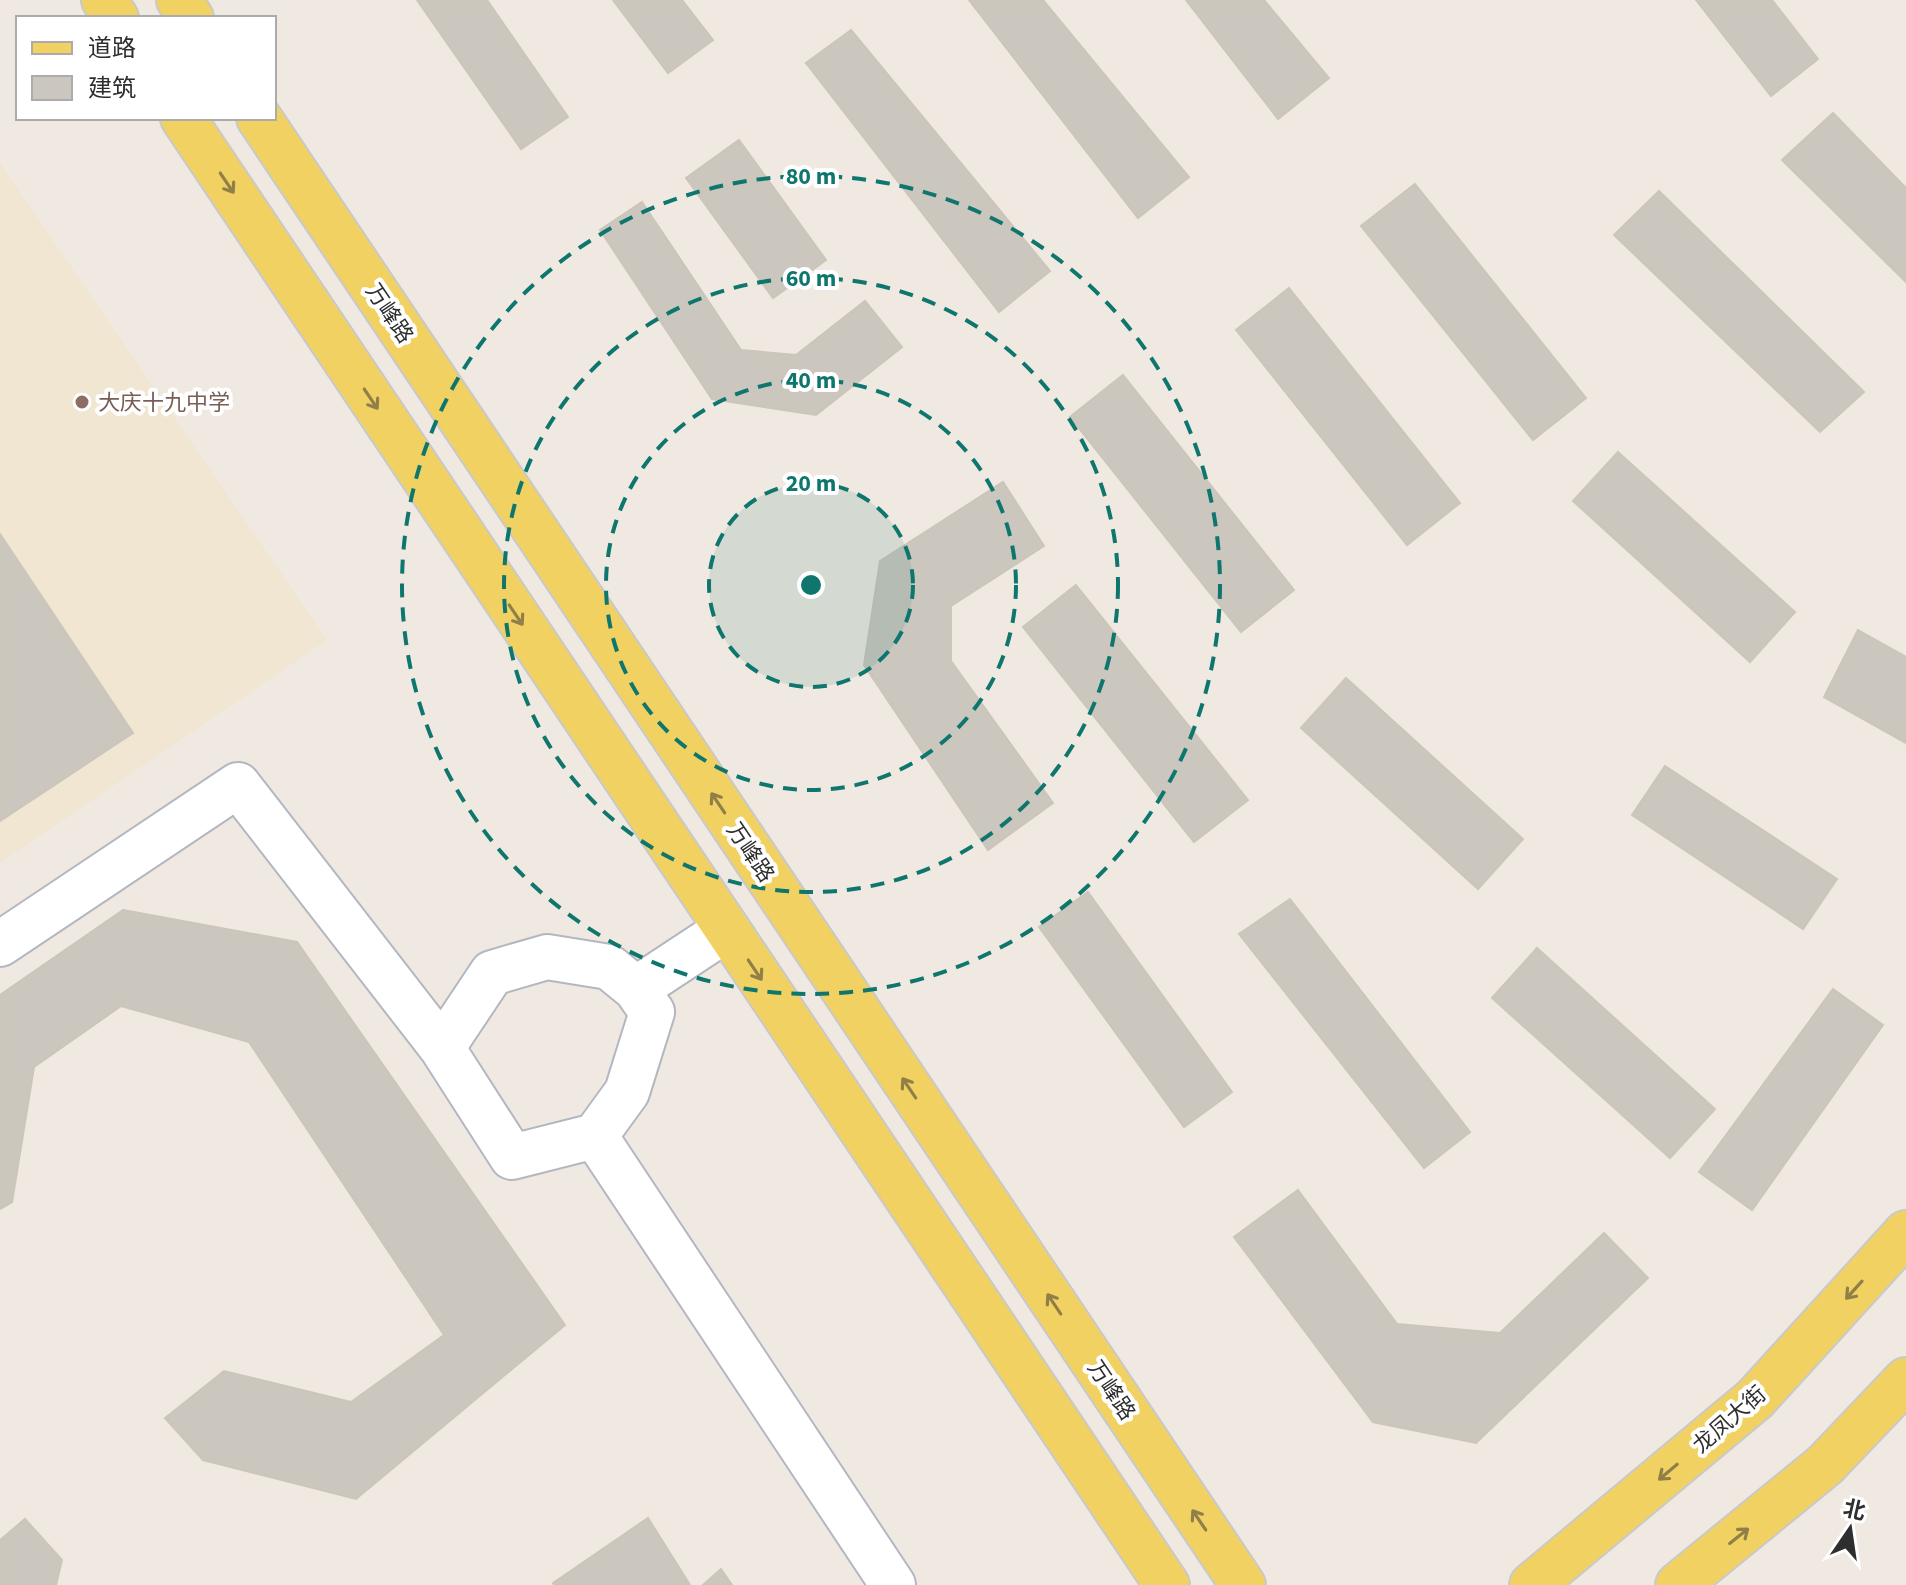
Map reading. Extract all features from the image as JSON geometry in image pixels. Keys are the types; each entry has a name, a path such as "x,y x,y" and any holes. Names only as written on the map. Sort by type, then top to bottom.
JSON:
{"main road":[{"path":"184,120 1167,1585"},
{"name":"万峰路","path":"260,120 1243,1585"},
{"name":"龙凤大街","path":"1532,1585 1755,1399 1906,1233"},
{"path":"1678,1585 1825,1465 1906,1380"}],"lane":[{"path":"0,944 238,785 442,1048 512,1157 595,1136 627,1092 652,1012 636,989 609,967 547,957 492,973 442,1048"},
{"path":"636,989 727,929"},
{"path":"595,1136 893,1585"}],"shaded area":[{"name":"大庆十九中学","path":"0,163 327,640 0,863"}],"building":[{"path":"417,0 487,0 568,117 521,149"},
{"path":"613,0 682,0 713,40 668,73"},
{"path":"969,0 1043,0 1189,177 1138,218"},
{"path":"1186,0 1264,0 1329,78 1278,119"},
{"path":"1696,0 1772,0 1818,59 1771,96"},
{"path":"851,30 1050,271 999,312 806,63"},
{"path":"1833,113 1906,188 1906,282 1782,160"},
{"path":"739,140 826,260 773,298 686,178"},
{"path":"1415,184 1586,398 1533,440 1361,226"},
{"path":"1659,191 1864,392 1820,432 1614,235"},
{"path":"642,202 741,350 796,355 865,301 902,347 816,415 712,399 600,230"},
{"path":"1289,288 1460,503 1407,545 1236,330"},
{"path":"1123,375 1294,590 1241,632 1070,417"},
{"path":"1618,452 1795,612 1750,662 1573,501"},
{"path":"1003,482 1044,546 951,606 951,661 1053,803 988,850 864,665 880,561"},
{"path":"0,534 133,733 0,821"},
{"path":"1076,585 1248,800 1194,842 1023,627"},
{"path":"1858,630 1906,657 1906,743 1824,697"},
{"path":"1346,678 1523,839 1478,889 1301,728"},
{"path":"1665,766 1837,879 1803,929 1632,815"},
{"path":"1088,892 1232,1092 1184,1127 1039,927"},
{"path":"1290,899 1470,1132 1424,1168 1239,934"},
{"path":"123,910 297,942 565,1325 356,1499 203,1460 165,1418 224,1371 351,1402 444,1335 249,1042 121,1006 34,1067 12,1202 0,1209 0,995"},
{"path":"1537,948 1715,1109 1670,1158 1492,998"},
{"path":"1833,989 1883,1025 1752,1210 1699,1172"},
{"path":"1298,1190 1397,1324 1500,1333 1604,1233 1648,1278 1476,1443 1373,1422 1234,1237"},
{"path":"648,1518 690,1585 554,1585 553,1583"},
{"path":"25,1519 62,1560 56,1585 0,1585 0,1540"},
{"path":"721,1569 732,1585 703,1585"}],"place":[{"name":"大庆十九中学","path":"82,402"}]}
